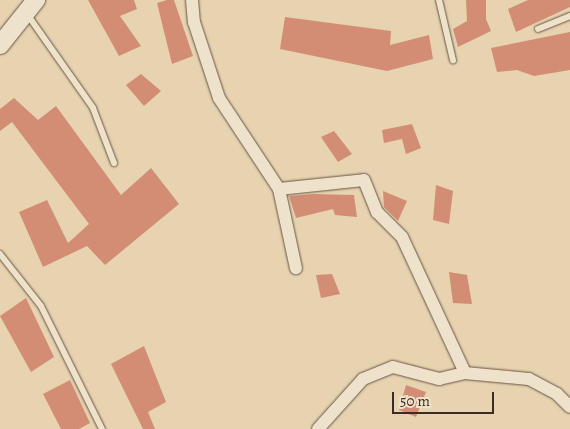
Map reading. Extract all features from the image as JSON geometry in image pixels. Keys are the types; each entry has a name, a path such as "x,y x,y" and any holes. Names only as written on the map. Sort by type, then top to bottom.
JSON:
{"street":[{"path":"192,0 194,22 219,98 279,189 296,268"},
{"path":"0,44 31,6"},
{"path":"279,189 364,180 376,212 402,238 465,373"},
{"path":"318,429 363,379 393,368 439,379 465,373 529,379 557,394 570,407"}],"lane":[{"path":"439,0 453,60"},
{"path":"31,6 93,108 114,163"},
{"path":"538,29 570,16"},
{"path":"0,254 41,306 102,429"}],"building":[{"path":"88,0 134,0 137,9 120,16 141,46 119,56"},
{"path":"174,0 193,56 172,64 157,3"},
{"path":"466,0 486,0 486,19 491,31 458,47 453,29 467,21"},
{"path":"528,0 570,0 570,7 516,32 508,9"},
{"path":"285,17 391,31 390,45 429,35 433,59 387,71 280,49"},
{"path":"570,32 570,70 534,76 517,70 497,72 491,48"},
{"path":"141,74 161,91 144,106 126,85"},
{"path":"14,98 38,120 56,106 121,195 151,168 179,204 105,265 87,246 43,267 19,212 47,200 68,243 89,224 12,122 0,131 0,109"},
{"path":"412,124 421,148 406,154 402,139 384,143 382,130"},
{"path":"334,131 352,154 338,162 321,137"},
{"path":"436,185 453,191 449,224 433,220"},
{"path":"383,191 407,201 398,221 384,207"},
{"path":"313,194 354,195 357,217 335,215 333,209 296,218 289,196"},
{"path":"449,272 467,275 472,304 453,303"},
{"path":"332,274 340,294 321,298 316,275"},
{"path":"26,298 54,357 31,372 0,316"},
{"path":"144,346 166,402 148,412 155,429 143,429 111,364"},
{"path":"70,380 90,423 79,429 61,429 43,394"},
{"path":"406,385 426,392 416,417 399,410"}]}
